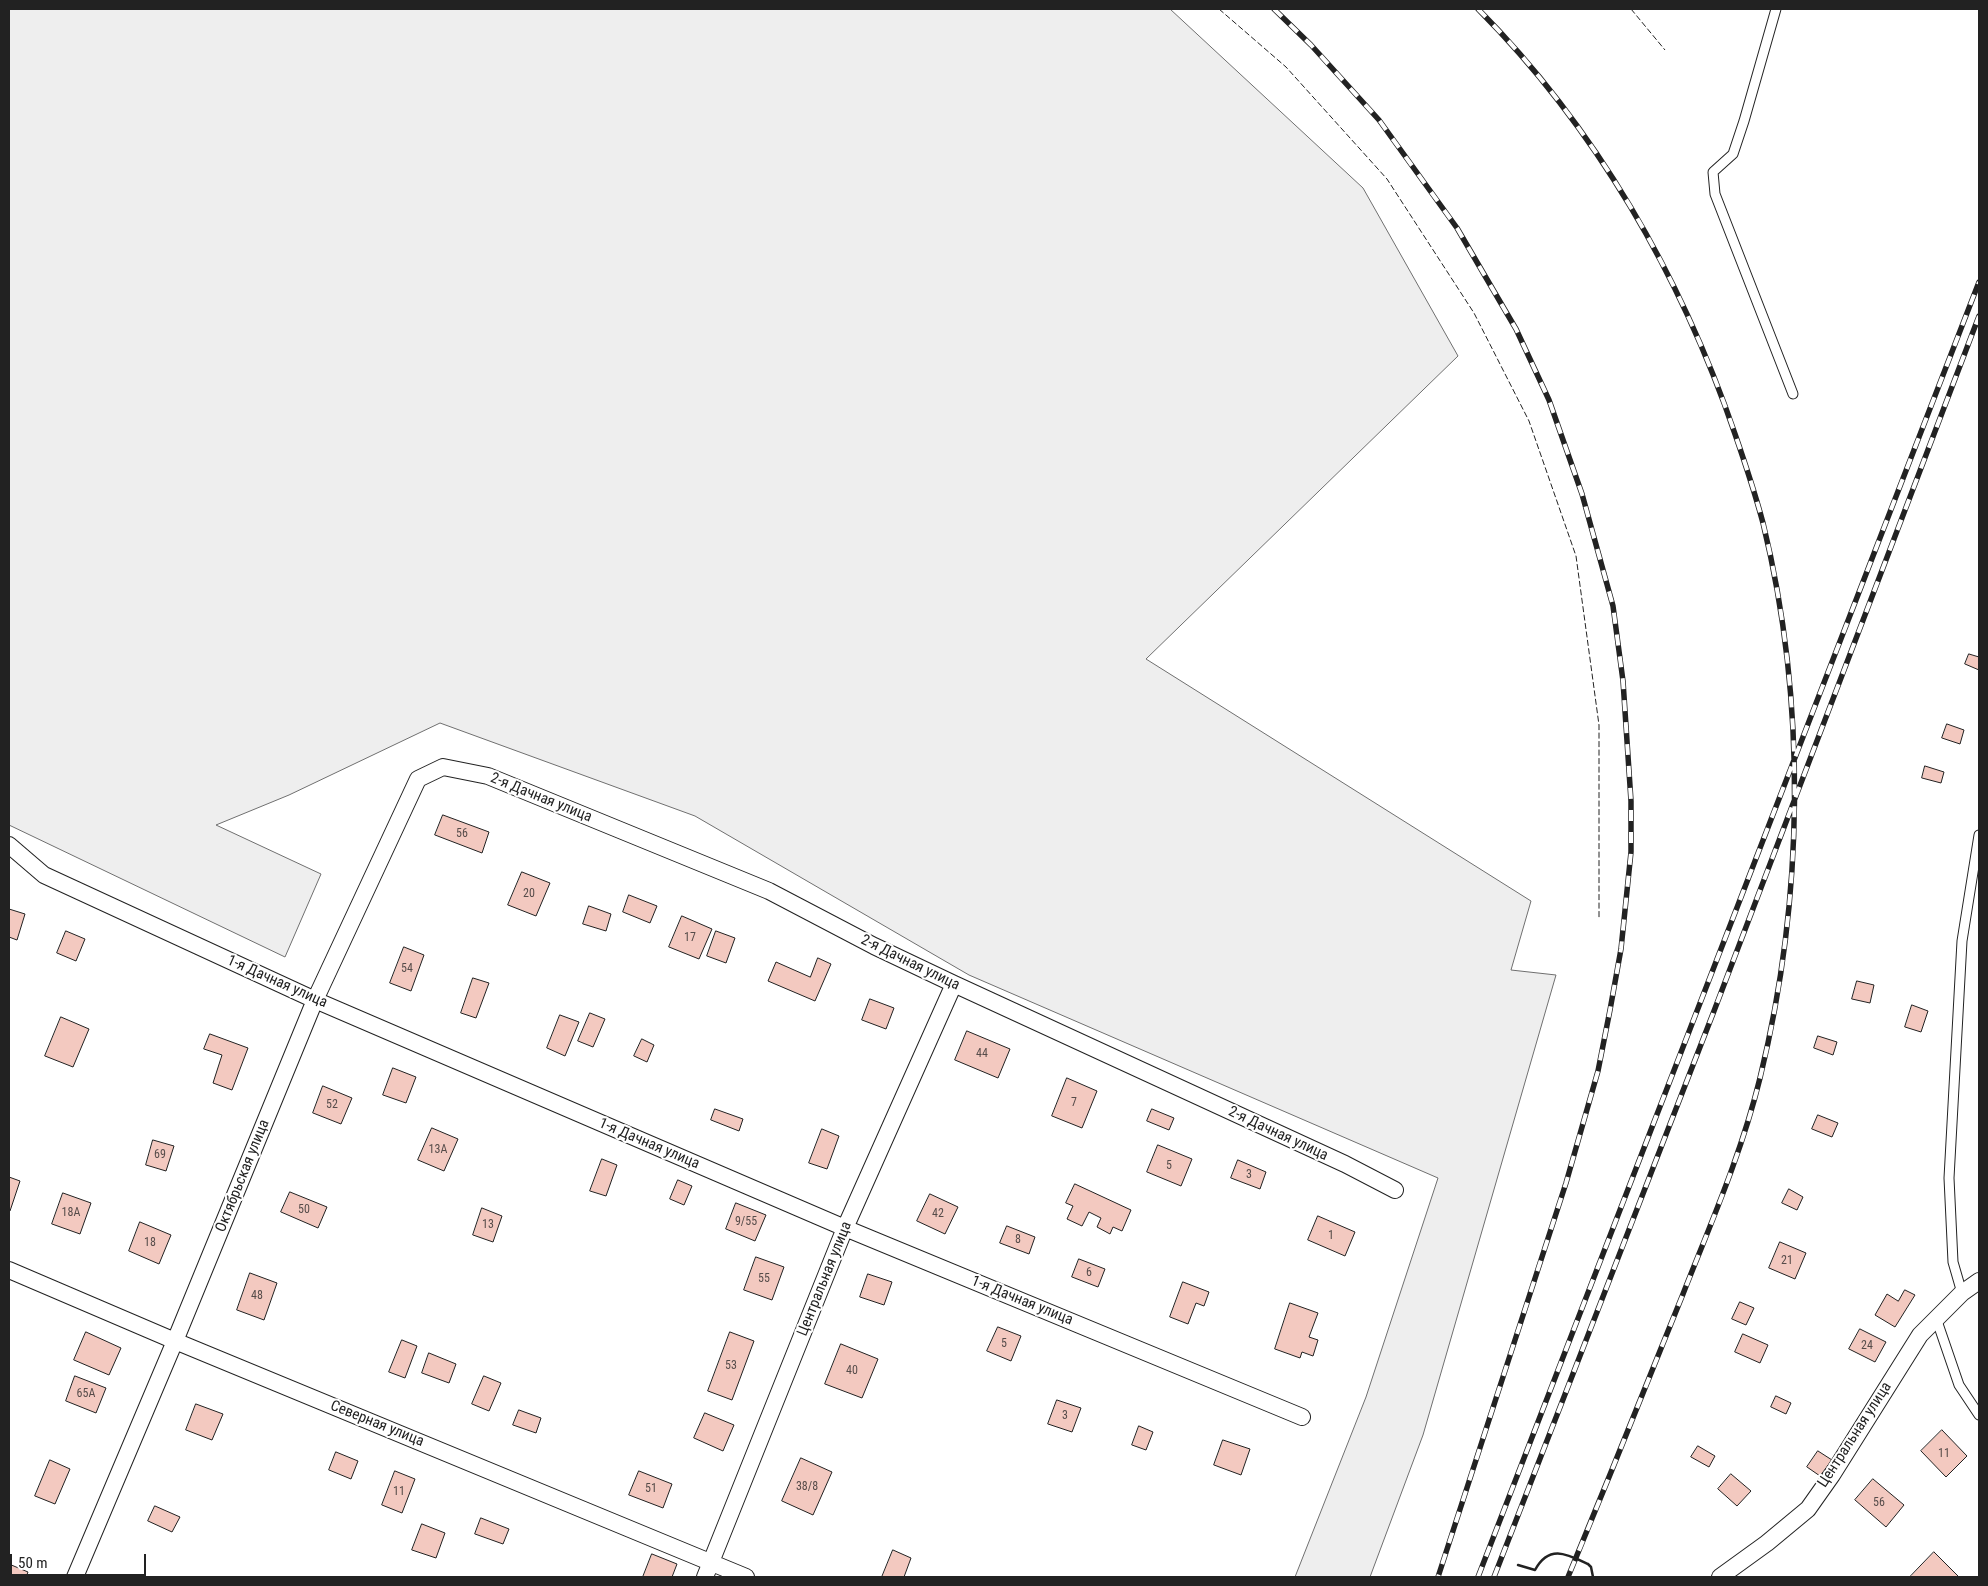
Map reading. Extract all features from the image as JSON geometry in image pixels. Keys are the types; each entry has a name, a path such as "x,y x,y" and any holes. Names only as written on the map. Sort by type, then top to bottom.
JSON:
{"street":[{"name":"2-я Дачная улица","path":"418,779 442,767 488,776 769,891 874,946 1345,1164 1395,1190"},
{"name":"Октябрьская улица","path":"74,1577 175,1341 315,1000 418,779"},
{"name":"1-я Дачная улица","path":"9,845 44,875 315,1000 846,1228 1302,1417"},
{"name":"Центральная улица","path":"708,1570 846,1228 954,984"},
{"name":"Северная улица","path":"9,1270 708,1570 746,1577"},
{"name":"Центральная улица","path":"1720,1577 1767,1543 1808,1508 1832,1475 1920,1335 1962,1293 1979,1282"}],"lane":[{"path":"1776,9 1744,121 1732,154 1713,172 1715,194 1794,394"},
{"path":"1962,1293 1953,1262 1949,1178 1962,941 1979,835"},
{"path":"1936,1318 1959,1385 1979,1415"}],"shaded area":[{"path":"9,9 1170,9 1363,188 1458,356 1146,659 1531,901 1511,970 1556,975 1423,1435 1370,1577 1295,1577 1366,1397 1438,1178 969,975 695,816 440,723 289,795 216,825 321,874 285,957 9,825"}],"building":[{"path":"1969,654 1979,657 1979,670 1965,664"},
{"path":"1947,724 1964,730 1960,744 1942,738"},
{"path":"1925,766 1944,772 1941,783 1922,778"},
{"path":"443,815 489,832 482,853 435,835"},
{"path":"522,872 550,883 536,916 508,905"},
{"path":"629,895 657,906 650,923 623,912"},
{"path":"589,906 611,914 606,931 583,924"},
{"path":"9,909 25,914 17,940 9,937"},
{"path":"682,916 712,929 699,959 669,947"},
{"path":"66,931 85,939 76,961 57,953"},
{"path":"716,931 735,938 726,963 707,956"},
{"path":"404,947 424,955 411,991 390,983"},
{"path":"818,958 831,964 815,1001 768,981 776,962 810,977"},
{"path":"473,978 489,983 476,1018 461,1013"},
{"path":"1857,981 1874,985 1870,1003 1852,999"},
{"path":"870,999 894,1008 886,1029 862,1020"},
{"path":"1912,1005 1928,1011 1921,1032 1905,1027"},
{"path":"590,1013 605,1019 593,1047 578,1041"},
{"path":"560,1015 579,1022 565,1056 547,1048"},
{"path":"61,1017 89,1029 73,1067 45,1056"},
{"path":"967,1031 1010,1049 998,1078 955,1060"},
{"path":"210,1034 248,1048 232,1090 213,1083 222,1055 204,1049"},
{"path":"1818,1036 1837,1042 1833,1055 1814,1048"},
{"path":"642,1039 654,1045 647,1062 634,1056"},
{"path":"393,1068 416,1077 406,1103 383,1095"},
{"path":"1067,1078 1097,1091 1082,1128 1052,1116"},
{"path":"323,1086 352,1098 341,1124 313,1113"},
{"path":"715,1109 743,1119 739,1131 711,1120"},
{"path":"1152,1109 1174,1118 1169,1130 1147,1121"},
{"path":"1818,1115 1838,1123 1832,1137 1812,1129"},
{"path":"432,1128 458,1139 444,1171 418,1160"},
{"path":"822,1129 839,1136 827,1169 809,1163"},
{"path":"153,1140 174,1146 166,1171 146,1165"},
{"path":"1158,1145 1192,1159 1181,1186 1147,1172"},
{"path":"602,1159 617,1165 606,1196 590,1191"},
{"path":"1238,1160 1266,1172 1260,1189 1231,1178"},
{"path":"9,1177 20,1181 10,1211 9,1210"},
{"path":"678,1180 692,1186 684,1205 670,1199"},
{"path":"1075,1184 1131,1210 1122,1231 1113,1227 1110,1234 1097,1227 1101,1218 1089,1212 1082,1226 1067,1219 1073,1206 1066,1203"},
{"path":"1789,1189 1803,1197 1797,1210 1782,1203"},
{"path":"290,1192 327,1207 318,1228 281,1212"},
{"path":"63,1193 91,1203 80,1234 52,1224"},
{"path":"930,1194 958,1207 945,1234 917,1221"},
{"path":"736,1203 766,1215 755,1241 726,1229"},
{"path":"482,1208 502,1216 493,1242 473,1235"},
{"path":"1318,1216 1355,1232 1345,1256 1308,1240"},
{"path":"140,1222 171,1235 159,1264 129,1251"},
{"path":"1007,1226 1035,1237 1029,1254 1000,1243"},
{"path":"1780,1242 1806,1253 1795,1279 1769,1268"},
{"path":"756,1257 784,1267 772,1300 744,1290"},
{"path":"1079,1259 1105,1269 1098,1287 1072,1277"},
{"path":"250,1273 277,1283 264,1320 237,1310"},
{"path":"868,1274 892,1282 884,1305 860,1297"},
{"path":"1183,1282 1209,1292 1204,1306 1196,1303 1188,1324 1170,1317"},
{"path":"1905,1290 1915,1295 1895,1327 1875,1315 1887,1294 1898,1301"},
{"path":"1740,1302 1754,1308 1746,1325 1732,1319"},
{"path":"1290,1303 1318,1313 1309,1337 1318,1340 1313,1356 1302,1352 1300,1358 1275,1349"},
{"path":"998,1327 1021,1336 1011,1361 987,1351"},
{"path":"1860,1329 1886,1342 1875,1362 1849,1349"},
{"path":"86,1332 121,1348 109,1375 74,1360"},
{"path":"730,1332 754,1341 732,1400 708,1391"},
{"path":"1743,1334 1768,1345 1760,1363 1735,1352"},
{"path":"402,1340 417,1346 405,1378 389,1372"},
{"path":"841,1344 878,1359 862,1398 825,1384"},
{"path":"429,1353 456,1364 449,1383 422,1373"},
{"path":"75,1376 106,1388 96,1413 66,1401"},
{"path":"484,1376 501,1383 489,1411 472,1404"},
{"path":"1776,1396 1791,1403 1786,1414 1771,1407"},
{"path":"1057,1400 1081,1408 1072,1432 1048,1424"},
{"path":"196,1404 223,1414 212,1440 186,1430"},
{"path":"519,1410 541,1418 536,1433 513,1425"},
{"path":"705,1413 734,1425 723,1451 694,1438"},
{"path":"1139,1426 1153,1432 1146,1450 1132,1445"},
{"path":"1942,1430 1967,1456 1946,1477 1921,1451"},
{"path":"1223,1440 1250,1449 1241,1475 1214,1465"},
{"path":"1698,1446 1715,1456 1709,1467 1691,1457"},
{"path":"1818,1451 1832,1460 1820,1476 1807,1467"},
{"path":"336,1452 358,1461 351,1479 329,1470"},
{"path":"801,1458 832,1472 813,1515 782,1501"},
{"path":"50,1460 70,1469 55,1504 35,1496"},
{"path":"395,1471 415,1479 402,1513 382,1505"},
{"path":"639,1471 672,1484 663,1508 629,1495"},
{"path":"1731,1474 1751,1491 1737,1506 1718,1489"},
{"path":"1873,1479 1904,1505 1886,1527 1855,1500"},
{"path":"155,1506 180,1517 172,1532 148,1521"},
{"path":"481,1518 509,1529 503,1544 475,1534"},
{"path":"422,1524 445,1533 436,1558 412,1550"},
{"path":"893,1550 911,1558 904,1577 882,1577"},
{"path":"1934,1552 1959,1577 1911,1576"},
{"path":"652,1554 677,1564 672,1577 643,1577"},
{"path":"9,1564 28,1572 26,1577 9,1577"}],"railway":[{"path":"1274,9 1311,45 1379,120 1457,228 1516,329 1549,400 1582,494 1613,606 1623,681 1631,801 1631,852 1621,949 1598,1071 1566,1183 1438,1577"},
{"path":"1478,9 1521,55 1560,103 1597,154 1661,261 1689,318 1735,434 1763,523 1777,591 1787,660 1793,730 1792,871 1785,941 1775,1010 1753,1106 1715,1214 1568,1577"},
{"path":"1478,1577 1979,282"},
{"path":"1494,1577 1714,1011 1979,316"}],"fence":[{"path":"1219,9 1286,67 1387,179 1474,313 1529,421 1576,556 1599,725 1599,918"},
{"path":"1631,9 1665,50"}],"wall":[{"path":"1518,1565 1535,1570 1540,1562 1552,1554 1566,1555 1588,1564 1591,1567 1593,1577"}]}
